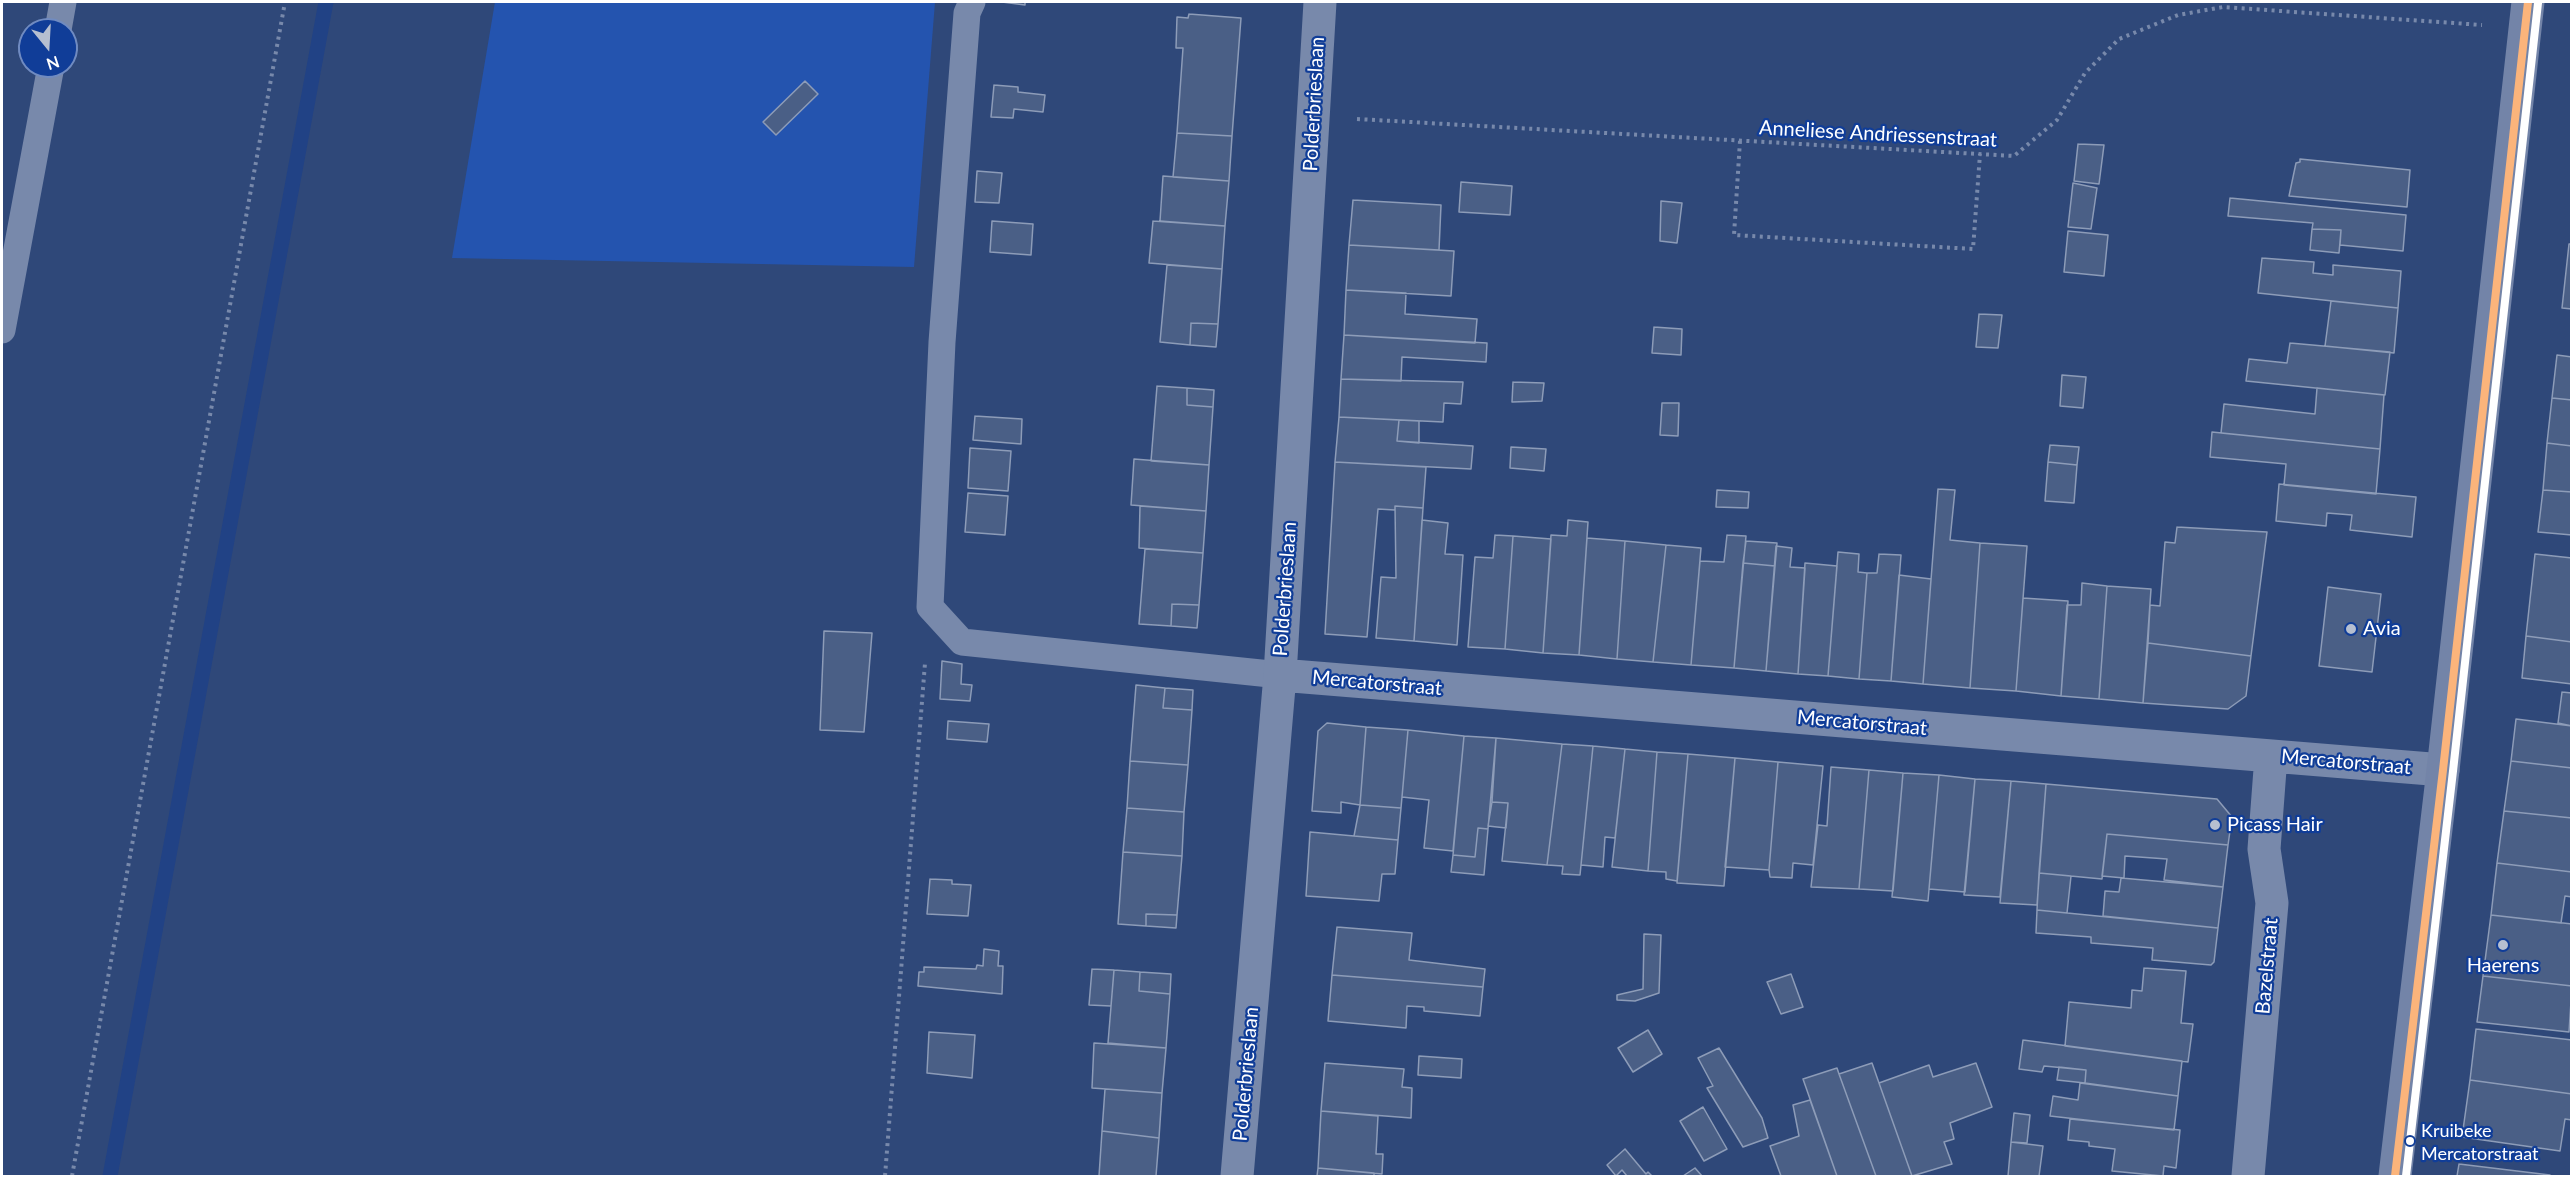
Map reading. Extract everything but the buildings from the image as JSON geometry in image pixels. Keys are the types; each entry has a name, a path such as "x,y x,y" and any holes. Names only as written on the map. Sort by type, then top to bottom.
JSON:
{"main road":[{"path":"2394,1176 2443,770 2526,15"}],"street":[{"name":"Polderbrieslaan","path":"1237,1176 1280,675 1320,2"},
{"name":"Mercatorstraat","path":"1280,675 2443,770"},
{"name":"Bazelstraat","path":"2248,1176 2272,903 2264,849 2271,756"}],"lane":[{"path":"60,18 63,2"},
{"path":"972,2 967,13 942,342 930,607 962,642 1280,675"},
{"path":"2,330 49,78"}],"path":[{"path":"72,1176 285,2"},
{"name":"Anneliese Andriessenstraat","path":"1314,117 2014,156 2057,120 2085,73 2119,39 2178,15 2223,8 2526,15"},
{"path":"1740,141 1734,235 1973,249 1980,154"},
{"path":"885,1176 930,607"}],"shaded area":[{"path":"495,2 935,2 914,267 452,258"}],"waterway":[{"path":"110,1176 326,2"}],"transit line":[{"path":"2395,1176 2443,770 2528,2"},
{"path":"2406,1176 2538,3"}],"place":[{"name":"Avia","path":"2351,629"},
{"name":"Picass Hair","path":"2215,825"},
{"name":"Haerens","path":"2503,945"},
{"name":"Kruibeke Mercatorstraat","path":"2410,1141"}]}
